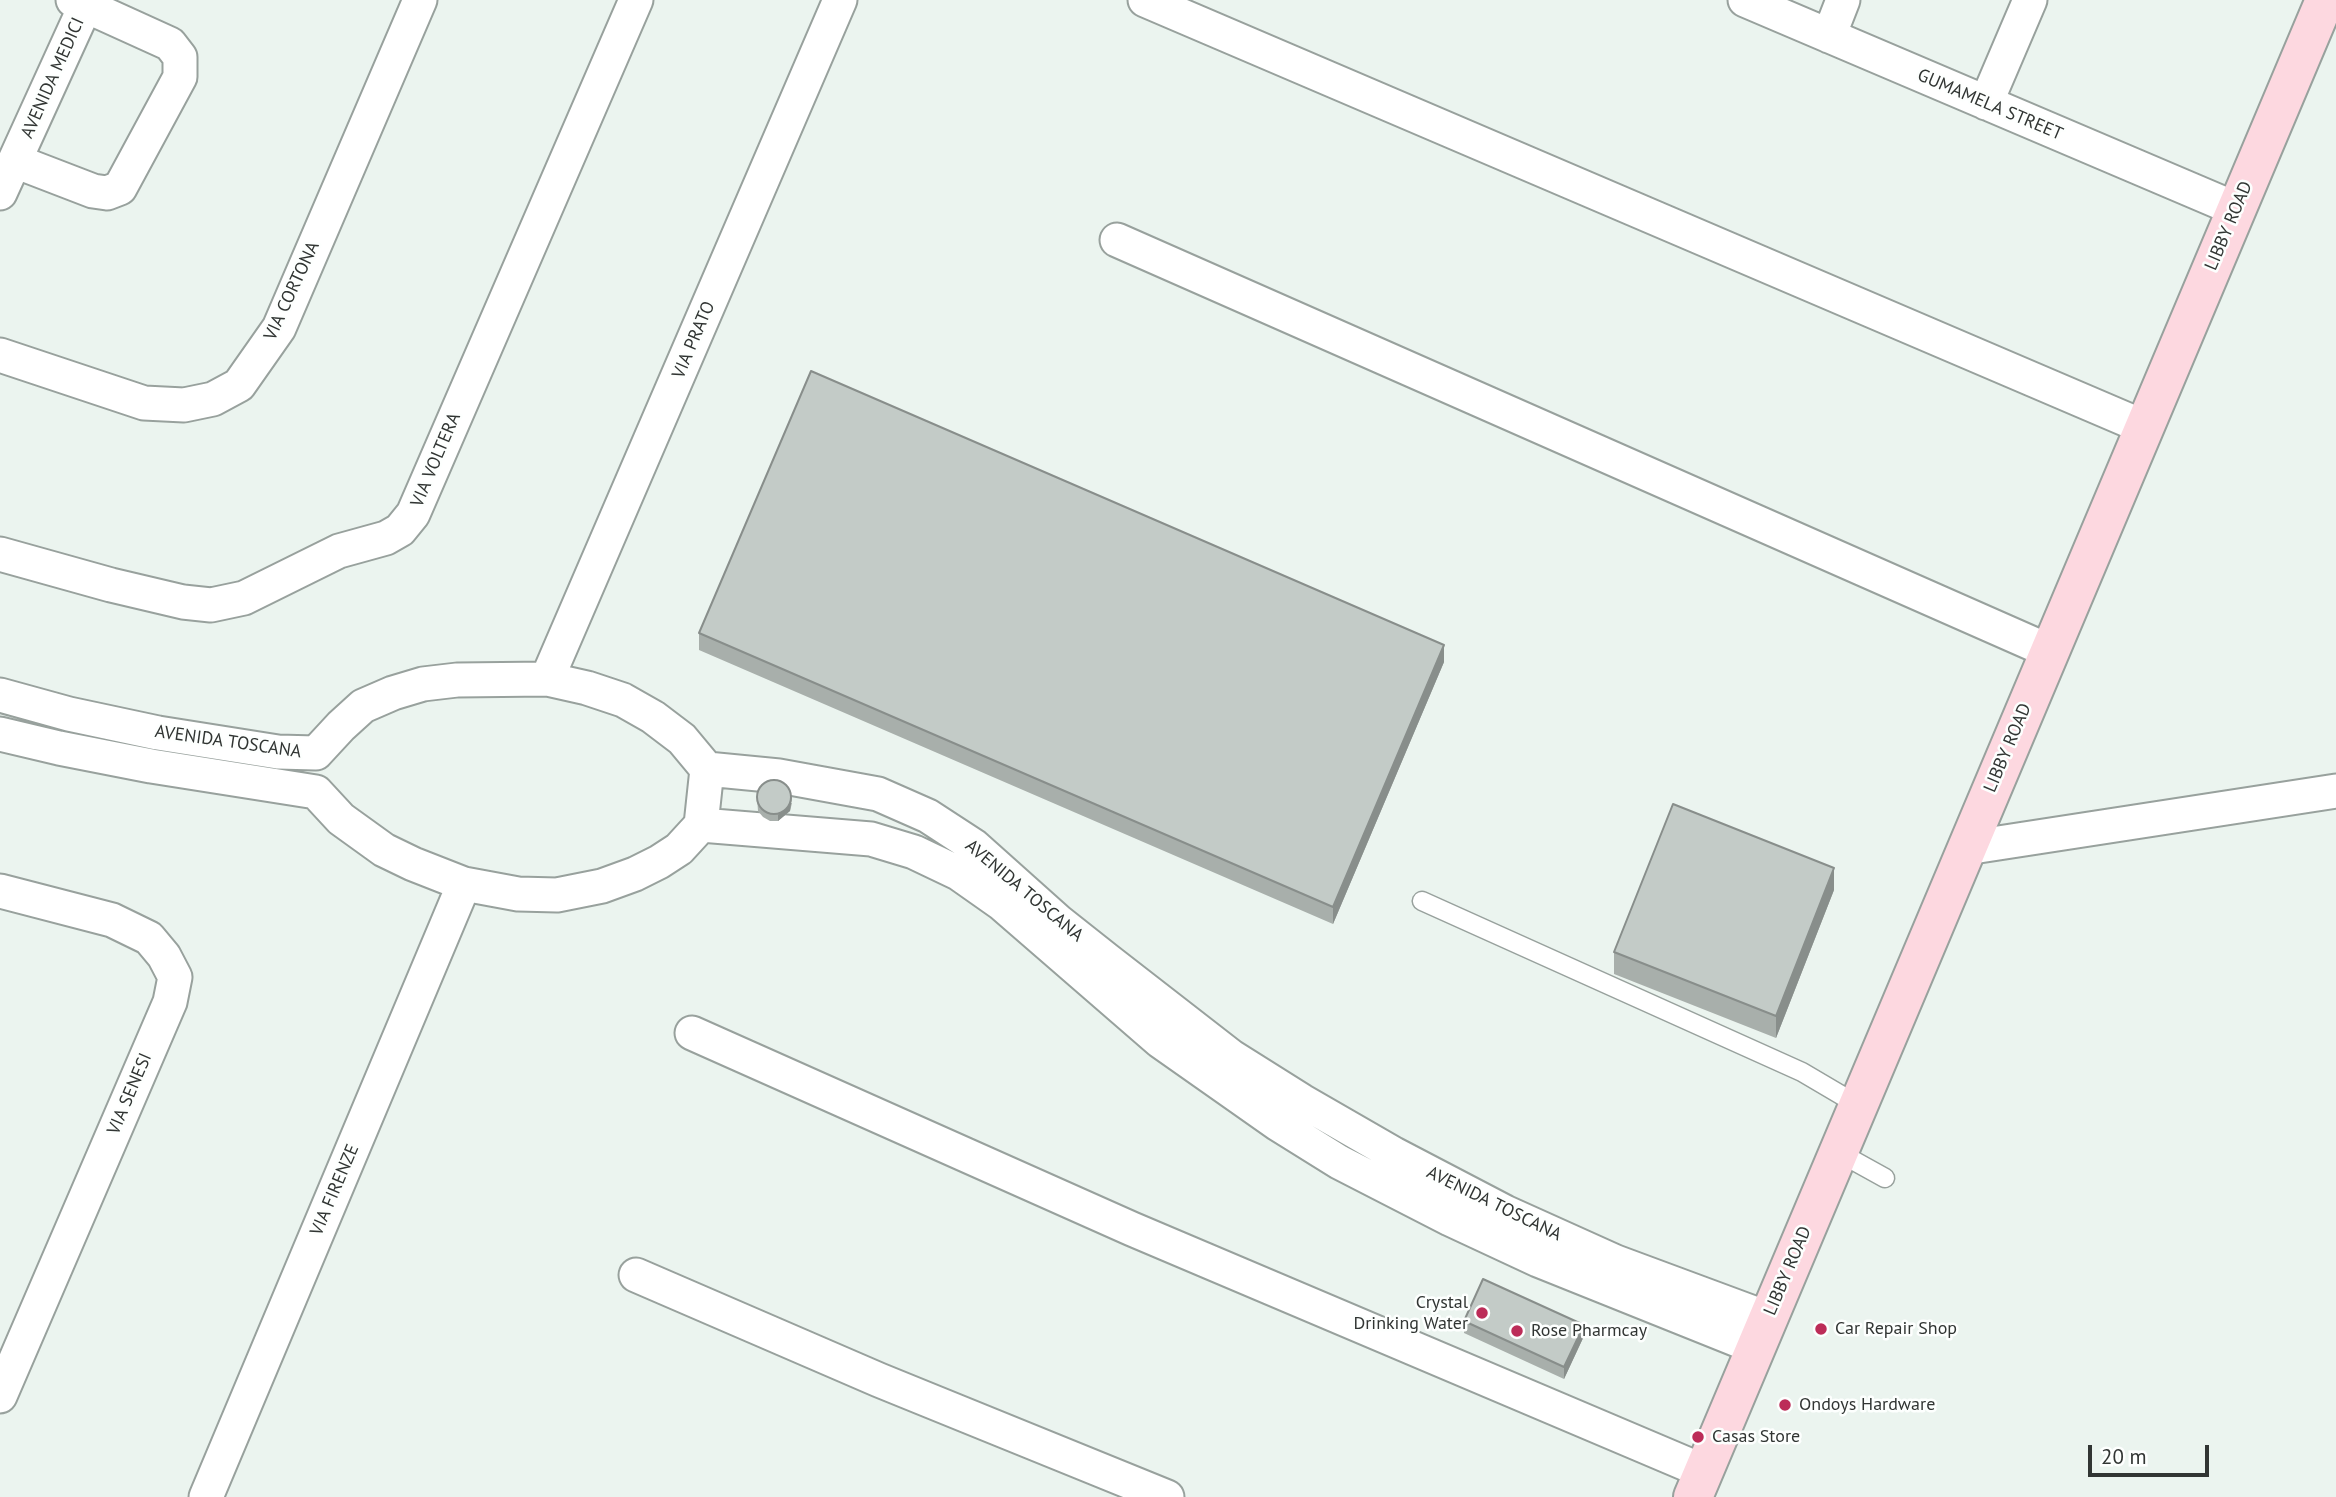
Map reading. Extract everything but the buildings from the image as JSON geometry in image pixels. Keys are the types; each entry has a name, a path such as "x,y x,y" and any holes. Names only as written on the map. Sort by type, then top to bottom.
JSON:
{"main road":[{"name":"LIBBY ROAD","path":"1698,1484 2325,0"}],"street":[{"name":"VIA CORTONA","path":"0,355 144,403 184,405 213,399 239,385 279,328 420,0"},
{"name":"VIA VOLTERA","path":"0,554 123,588 183,602 211,605 244,598 339,551 386,538 400,530 413,513 636,0"},
{"name":"VIA PRATO","path":"547,680 840,0"},
{"path":"1145,0 2144,427"},
{"name":"GUMAMELA STREET","path":"1745,0 2236,209"},
{"path":"1829,36 1843,0"},
{"path":"1986,103 2030,0"},
{"path":"15,161 93,191 107,193 120,188 180,77 180,57 170,44 82,2"},
{"name":"AVENIDA MEDICI","path":"0,194 82,2"},
{"path":"1117,240 2049,651"},
{"name":"AVENIDA TOSCANA","path":"0,695 69,714 158,733 278,752 316,753 363,706 423,684 457,680 547,680 587,688 623,700 653,717 682,739 707,769 779,775 850,788 878,794 928,816 962,838 1019,884 1050,930 1160,1041 1278,1124 1364,1174 1450,1219 1538,1260 1681,1302 1761,1332"},
{"name":"AVENIDA TOSCANA","path":"0,733 151,766 316,792"},
{"path":"316,753 316,792 341,819 384,850 464,884 518,894 557,895 602,886 659,862 679,849 701,825 707,769"},
{"path":"842,835 850,788"},
{"path":"1966,848 2336,791"},
{"name":"AVENIDA TOSCANA","path":"701,825 771,833 842,835 894,845 958,873 1002,904 1050,930 1232,1057 1302,1101 1376,1144 1517,1217 1616,1262 1681,1302"},
{"name":"VIA FIRENZE","path":"206,1497 464,884"},
{"name":"VIA SENESI","path":"0,891 112,920 149,938 175,976 170,1002 0,1396"},
{"path":"692,1033 1698,1484"},
{"path":"1364,1174 1376,1144"},
{"path":"636,1275 879,1380 1167,1497"}],"lane":[{"path":"1422,901 1802,1072 1858,1105"},
{"path":"1838,1152 1885,1178"}],"place":[{"name":"Crystal Drinking Water","path":"1482,1313"},
{"name":"Car Repair Shop","path":"1821,1329"},
{"name":"Rose Pharmcay","path":"1517,1331"},
{"name":"Ondoys Hardware","path":"1785,1405"},
{"name":"Casas Store","path":"1698,1437"}]}
